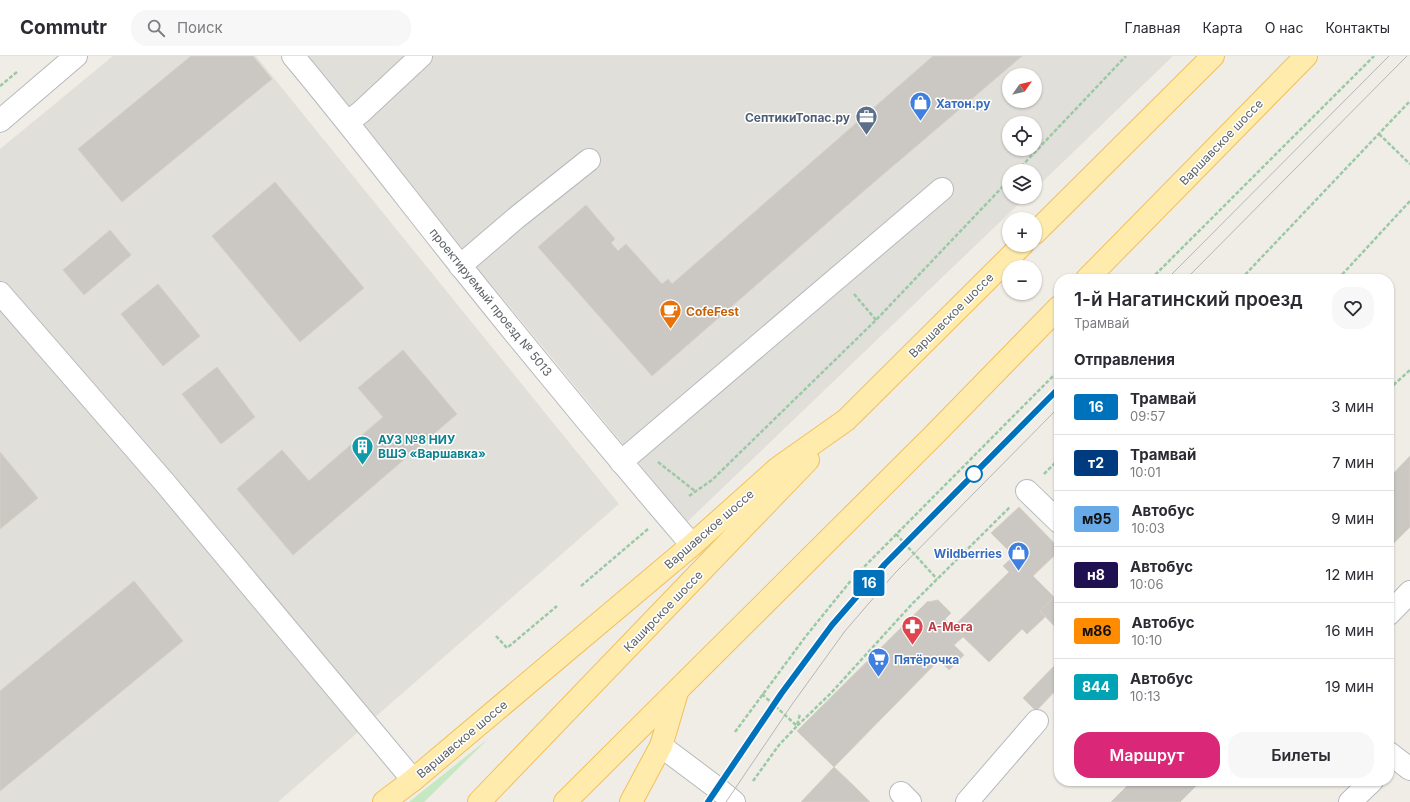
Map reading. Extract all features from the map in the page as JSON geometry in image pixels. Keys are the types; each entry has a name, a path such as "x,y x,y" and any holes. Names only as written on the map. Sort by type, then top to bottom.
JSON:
{"main road":[{"path":"1042,226 1213,56"},
{"name":"Варшавское шоссе","path":"1092,274 1306,56"},
{"name":"Варшавское шоссе","path":"384,802 413,780 692,545 778,468 846,420 1015,252"},
{"path":"565,802 1054,312"},
{"name":"Каширское шоссе","path":"480,802 846,420"},
{"path":"631,802 661,746 678,689"}],"street":[{"path":"0,121 76,56"},
{"name":"проектируемый проезд № 5013","path":"293,56 348,122 460,266 621,462 692,545"},
{"path":"348,122 361,112 421,56"},
{"path":"460,266 516,218 589,160"},
{"path":"621,462 942,189"},
{"path":"0,293 165,483 413,780"},
{"path":"1027,491 1054,517"},
{"path":"1394,609 1410,592"},
{"path":"967,802 1037,721"},
{"path":"661,746 734,802"},
{"path":"1350,802 1367,786"}],"path":[{"path":"1024,164 1126,56"},
{"path":"1155,274 1374,56"},
{"path":"1247,274 1410,101"},
{"path":"1379,134 1410,164"},
{"path":"689,496 712,480 876,320 1002,187"},
{"path":"1343,274 1410,201"},
{"path":"860,301 876,320"},
{"path":"1394,384 1410,370"},
{"path":"735,732 806,636 853,578 1054,375"},
{"path":"753,781 778,745 831,693 912,604 1054,464"},
{"path":"581,586 649,528"},
{"path":"896,534 937,580"},
{"path":"496,636 507,648 557,606"},
{"path":"762,694 797,726"},
{"path":"797,726 800,714"}],"shaded area":[{"path":"113,56 256,56 619,504 278,802 0,802 0,149"},
{"path":"303,56 1173,56 1042,182 1042,164 1002,164 1002,204 1019,204 1010,212 1002,212 1002,220 687,522"}],"green space":[{"path":"489,738 424,802 409,802"}],"building":[{"path":"191,56 253,56 272,79 122,202 78,149"},
{"path":"933,56 1022,56 1008,68 1002,68 1002,73 866,189 652,376 538,247 586,205 615,239 611,243 618,251 626,244 662,284 668,279 672,284"},
{"path":"275,182 364,288 300,342 212,236"},
{"path":"110,230 131,255 84,295 63,270"},
{"path":"158,284 200,336 163,366 121,314"},
{"name":"АУЗ №8 НИУ ВШЭ «Варшавка»","path":"403,350 457,414 293,555 237,489 282,450 309,481 383,417 358,388"},
{"path":"217,367 255,417 221,444 182,394"},
{"path":"0,452 38,498 0,529"},
{"path":"1410,456 1410,527 1394,543 1394,473"},
{"path":"1019,507 1054,543 1054,556 1033,576 1054,597 1040,611 1045,617 1027,634 1022,629 989,662 953,627 1009,572 1003,566 1014,556 991,533"},
{"path":"134,581 183,641 0,791 0,691"},
{"path":"1054,597 1054,626 1040,611"},
{"path":"938,600 951,613 945,619 963,637 954,645 964,655 949,670 939,660 834,767 797,731 928,601"},
{"path":"1054,666 1054,692 1036,711 1023,698"},
{"path":"834,767 854,786 870,802 801,802"},
{"path":"1127,786 1196,786 1180,802 1111,802"}],"tram line":[{"path":"1172,274 1389,56"},
{"path":"1191,274 1407,56"},
{"path":"708,802 781,694 832,625 885,564 1054,393"},
{"name":"16","path":"708,802 781,694 832,625 885,564 1054,393"},
{"path":"726,802 793,703 845,631 895,573 1054,412"}],"place":[{"name":"Хатон.ру","path":"921,122"},
{"name":"СептикиТопас.ру","path":"866,136"},
{"name":"CofeFest","path":"670,330"},
{"name":"АУЗ №8 НИУ ВШЭ «Варшавка»","path":"362,466"},
{"name":"Wildberries","path":"1018,572"},
{"name":"А-Мега","path":"912,646"},
{"name":"Пятёрочка","path":"879,678"}]}
